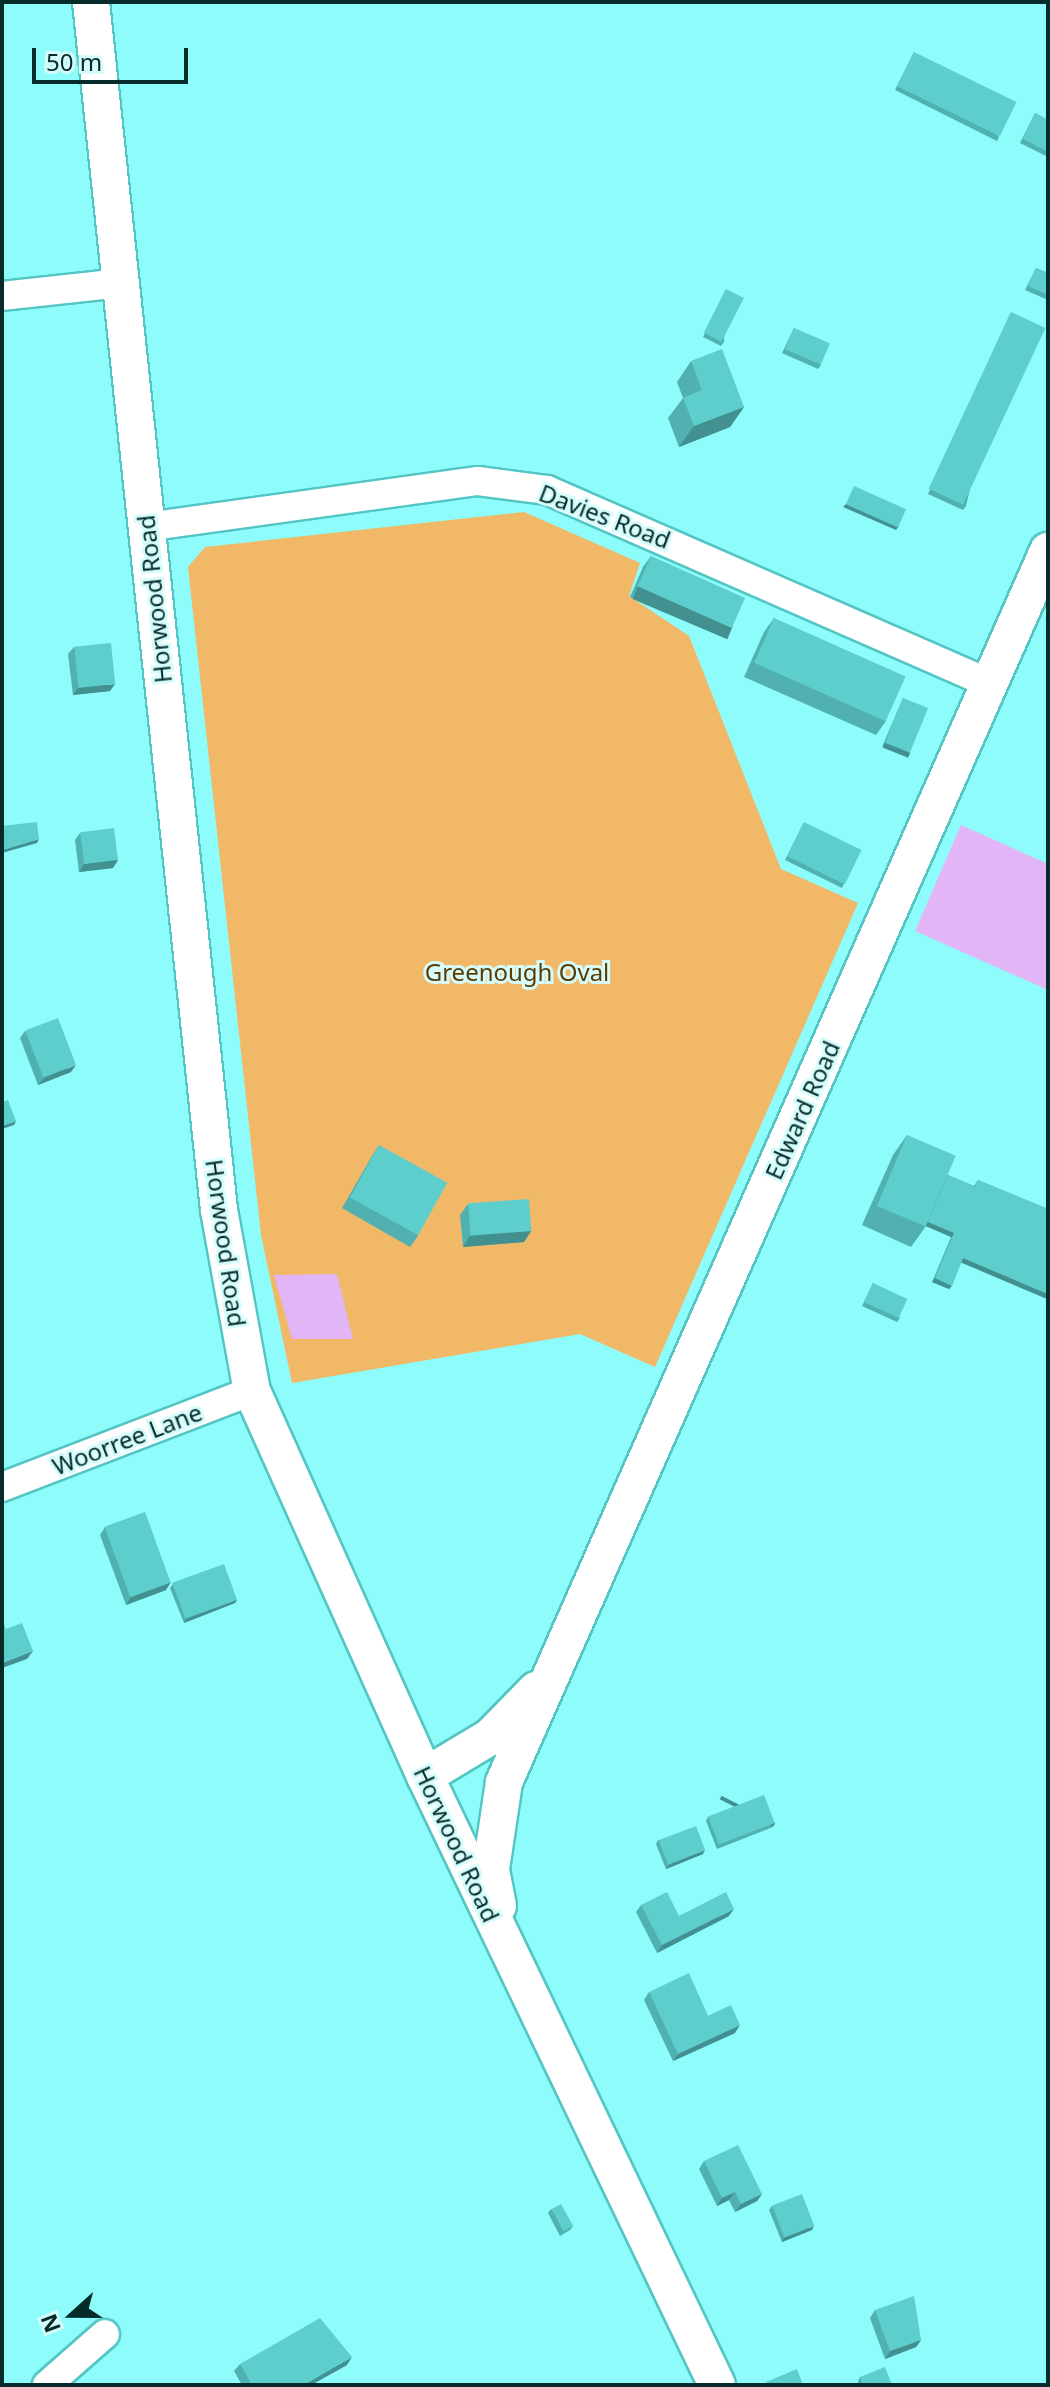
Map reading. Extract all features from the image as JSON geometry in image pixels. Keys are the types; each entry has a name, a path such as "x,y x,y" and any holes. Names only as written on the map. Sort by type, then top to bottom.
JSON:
{"main road":[{"name":"Horwood Road","path":"91,2 219,1210 252,1391 425,1776 717,2385"},
{"name":"Edward Road","path":"513,1961 491,1869 494,1827 504,1782 1048,551"},
{"name":"Edward Road","path":"425,1776 490,1737 556,1669"}],"street":[{"path":"2,296 121,283"},
{"name":"Davies Road","path":"146,527 478,481 547,490 989,683"},
{"name":"Woorree Lane","path":"2,1487 252,1391"},
{"path":"47,2385 105,2334"}],"green space":[{"name":"Greenough Oval","path":"524,512 640,563 629,596 689,636 781,869 858,903 655,1367 580,1334 292,1383 261,1235 188,567 205,547"}],"shaded area":[{"path":"961,825 1048,864 1048,990 915,931"},
{"path":"337,1274 353,1339 292,1339 274,1275"}],"building":[{"path":"914,52 1016,102 1000,136 897,86"},
{"path":"1035,113 1048,120 1048,152 1023,139"},
{"path":"1036,268 1048,273 1048,295 1028,286"},
{"path":"726,289 744,298 722,342 704,333"},
{"path":"1011,312 1045,328 963,505 929,489"},
{"path":"794,328 830,343 821,364 785,349"},
{"path":"722,349 744,407 694,426 683,398 702,390 691,361"},
{"path":"854,486 906,509 898,527 846,504"},
{"path":"651,556 745,598 732,628 638,586"},
{"path":"774,618 906,677 886,721 754,663"},
{"path":"111,643 115,684 78,688 74,647"},
{"path":"903,698 928,708 910,753 885,743"},
{"path":"37,822 39,839 2,850 2,826"},
{"path":"804,822 862,850 845,884 787,856"},
{"path":"114,828 118,860 84,864 80,832"},
{"path":"58,1018 76,1065 43,1077 25,1031"},
{"path":"8,1100 16,1121 2,1126 2,1102"},
{"path":"907,1135 956,1156 926,1227 877,1206"},
{"path":"379,1145 447,1183 418,1235 350,1197"},
{"path":"948,1175 975,1187 978,1180 1048,1209 1048,1294 963,1258 952,1286 935,1278 954,1233 928,1222"},
{"path":"529,1199 531,1231 470,1235 468,1203"},
{"path":"873,1283 907,1299 899,1318 864,1302"},
{"path":"145,1512 171,1582 130,1597 105,1527"},
{"path":"224,1564 237,1600 185,1619 172,1583"},
{"path":"2,1619 6,1629 22,1623 33,1651 2,1663"},
{"path":"764,1795 775,1823 719,1845 708,1817"},
{"path":"696,1826 705,1850 668,1865 659,1840"},
{"path":"667,1892 679,1916 726,1892 734,1909 662,1945 641,1905"},
{"path":"689,1973 708,2016 731,2005 740,2025 678,2054 649,1992"},
{"path":"738,2145 762,2194 741,2204 735,2192 722,2198 704,2161"},
{"path":"802,2194 814,2226 784,2237 772,2205"},
{"path":"561,2204 573,2226 563,2231 551,2209"},
{"path":"914,2296 921,2340 890,2351 875,2310"},
{"path":"320,2318 352,2357 304,2385 252,2385 240,2364"},
{"path":"885,2367 892,2385 863,2385 860,2377"},
{"path":"797,2369 803,2385 767,2385 766,2382"}]}
